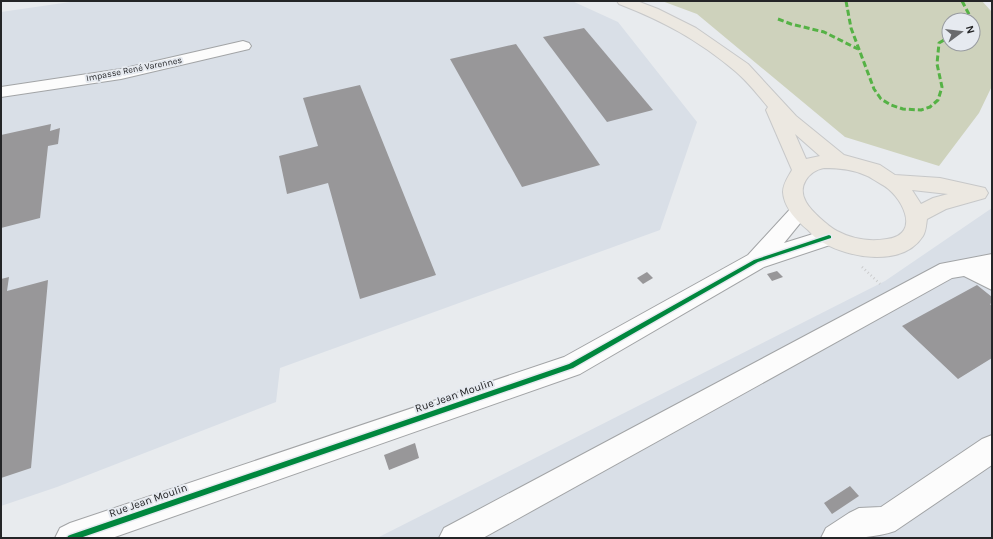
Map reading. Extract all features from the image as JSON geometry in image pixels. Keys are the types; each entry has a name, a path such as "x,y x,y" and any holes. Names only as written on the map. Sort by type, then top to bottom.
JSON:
{"main road":[{"path":"624,1 653,12 691,31 742,68 790,120 838,162"},
{"path":"769,96 802,171"},
{"path":"824,162 838,162 856,164 875,171 892,181 904,191 913,203 917,215 916,229 908,241 893,248 873,249 858,247 829,237 800,211 794,196 794,182 802,171 812,165 824,162"},
{"path":"892,181 934,184 985,193"},
{"path":"917,215 940,203 985,193"}],"street":[{"name":"Impasse René Varennes","path":"1,92 121,74 243,46"},
{"name":"Rue Jean Moulin","path":"756,261 800,211"},
{"name":"Rue Jean Moulin","path":"70,538 571,366 756,261 829,237"},
{"path":"454,538 948,270 986,268"},
{"path":"836,538 859,523 885,521 992,449"}],"path":[{"path":"870,274 883,286"}],"shaded area":[{"path":"69,1 572,1 618,22 697,122 660,230 280,368 276,402 57,487 1,506 1,12 70,2"},
{"path":"992,208 992,538 377,538 885,281"}],"green space":[{"path":"662,1 982,1 992,12 992,86 979,113 939,166 845,137 697,14"}],"building":[{"path":"584,28 653,110 607,122 543,37"},
{"path":"516,44 600,165 522,187 450,59"},
{"path":"360,85 436,275 360,299 328,183 287,194 279,156 318,146 303,98"},
{"path":"51,124 50,131 60,128 58,144 48,146 40,218 1,228 1,135"},
{"path":"777,271 783,277 772,281 767,274"},
{"path":"647,272 653,278 643,284 637,278"},
{"path":"9,277 7,291 48,280 31,468 1,478 1,279"},
{"path":"977,285 992,297 992,303 990,304 992,306 992,358 958,379 902,326"},
{"path":"415,443 419,458 389,470 384,455"},
{"path":"850,486 859,496 832,514 824,503"}],"marked path":[{"path":"846,1 851,28 876,92 881,99 891,105 909,109 924,110 936,103 942,91 937,64 939,43 941,42"},
{"path":"962,1 968,12"},
{"path":"778,19 791,24 824,32 858,49"}],"cycle path":[{"path":"70,538 571,366 756,261 829,237"}]}
